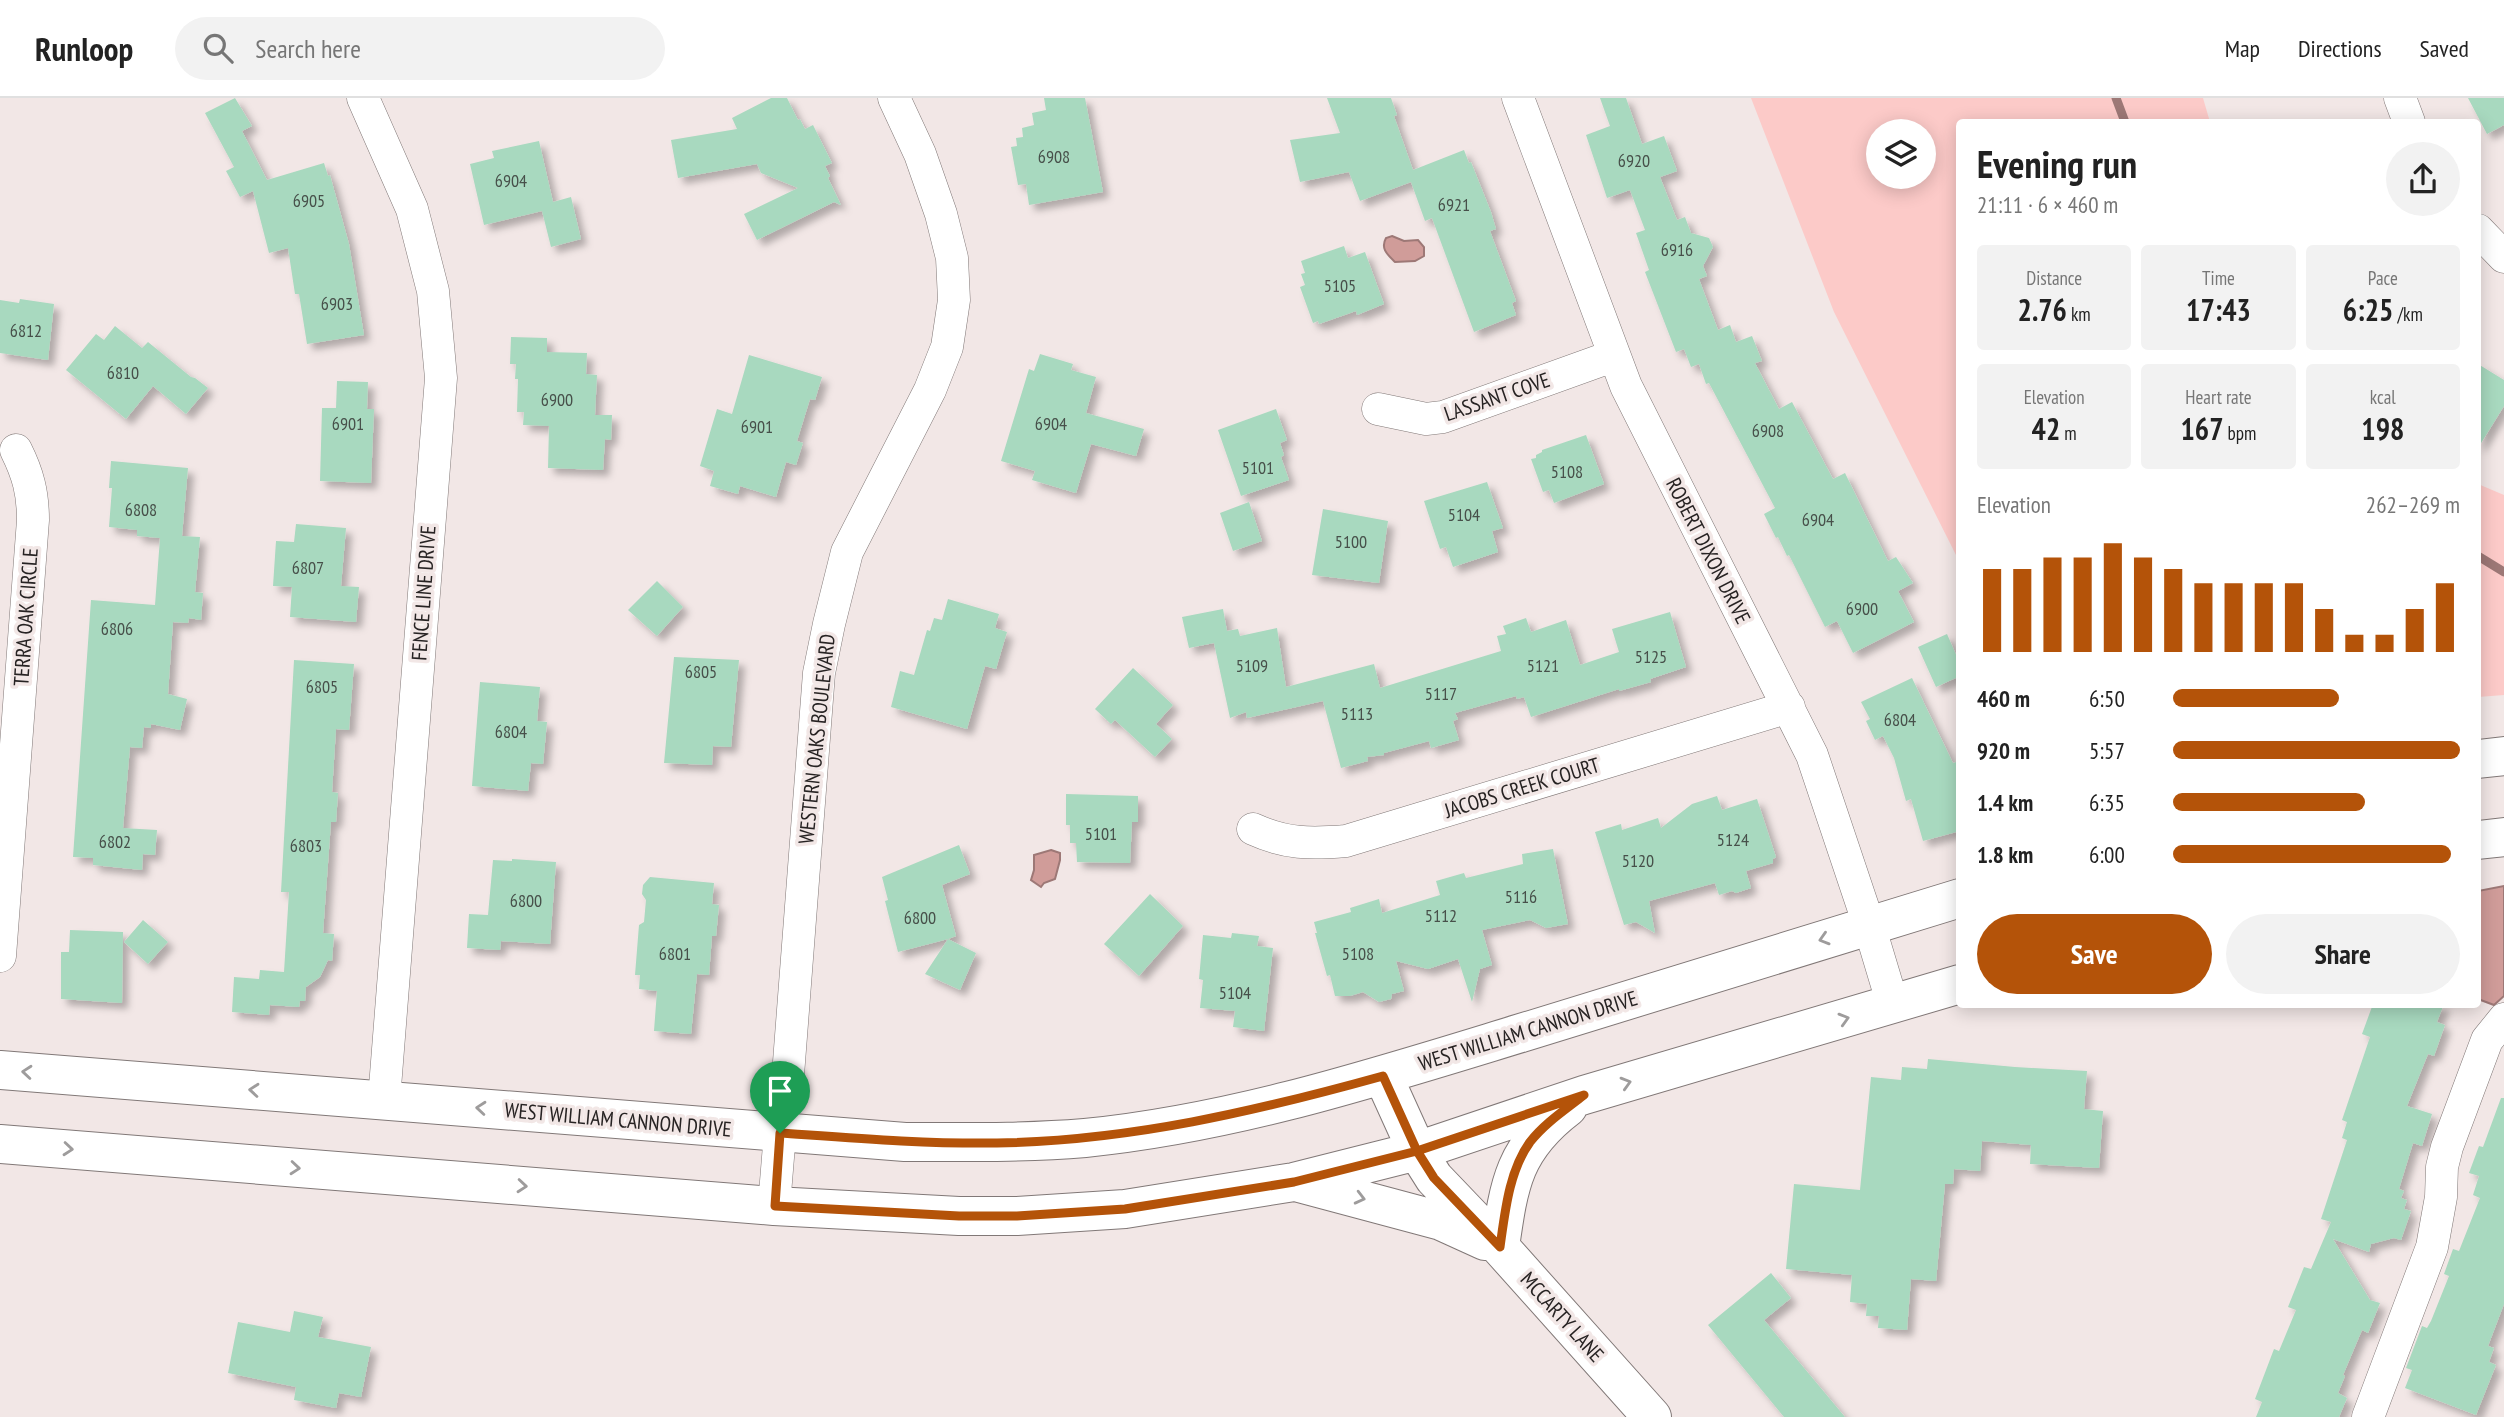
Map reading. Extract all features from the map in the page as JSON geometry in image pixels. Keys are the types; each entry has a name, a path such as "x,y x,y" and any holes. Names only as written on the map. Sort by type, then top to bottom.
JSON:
{"main road":[{"path":"2481,759 2504,756"},
{"path":"2481,840 2504,837"},
{"name":"WEST WILLIAM CANNON DRIVE","path":"0,1070 905,1142 985,1143 1087,1138 1183,1124 1278,1105 1383,1076 1956,899"},
{"path":"0,1144 775,1206 959,1216 1017,1216 1125,1209 1294,1182 1417,1151 1584,1095 1956,985"},
{"name":"MCCARTY LANE","path":"1383,1076 1417,1151 1434,1178 1500,1247 1652,1417"},
{"path":"1294,1182 1441,1221 1500,1247 1506,1199 1529,1143 1547,1123 1584,1095"}],"street":[{"name":"FENCE LINE DRIVE","path":"363,98 412,209 433,291 441,378 384,1100"},
{"name":"WESTERN OAKS BOULEVARD","path":"775,1206 780,1133 787,1088 819,673 846,552 934,380 947,347 954,300 952,258 941,214 920,154 894,98"},
{"name":"ROBERT DIXON DRIVE","path":"1518,98 1614,356 1656,449 1812,755 1893,1004"},
{"path":"2400,98 2408,119"},
{"path":"2481,233 2504,257"},
{"name":"LASSANT COVE","path":"1378,409 1426,419 1443,417 1614,356"},
{"name":"TERRA OAK CIRCLE","path":"0,956 33,520 33,493 28,474 16,450"},
{"name":"JACOBS CREEK COURT","path":"1253,829 1275,839 1308,844 1346,841 1789,707"},
{"path":"2368,1417 2432,1247 2447,1147 2487,1040 2504,1019"}],"shaded area":[{"path":"1751,98 2203,98 2209,119 1956,119 1956,555 1834,312"},
{"path":"1392,236 1404,241 1418,240 1424,247 1424,256 1415,261 1395,262 1386,252 1384,245 1386,238"},
{"path":"2481,485 2504,495 2504,695 2481,697"},
{"path":"1051,850 1060,853 1055,879 1041,887 1031,880 1034,855"},
{"path":"2504,886 2504,996 2494,1005 2481,1000 2481,890"}],"building":[{"path":"235,98 252,126 242,131 267,180 324,163 328,176 330,175 349,244 364,335 307,344 288,248 269,253 253,191 240,197 226,171 234,167 205,113"},
{"path":"771,98 787,98 805,129 813,125 832,163 825,166 841,205 834,202 757,240 744,214 798,188 761,173 757,164 678,178 671,140 737,129 732,118"},
{"path":"1044,98 1085,98 1103,192 1029,205 1026,184 1018,185 1011,147 1017,146 1016,138 1023,137 1022,128 1034,125 1032,113 1046,110"},
{"path":"1327,98 1391,98 1397,115 1394,116 1413,170 1464,150 1491,212 1496,229 1490,231 1516,301 1512,303 1516,315 1474,332 1432,218 1425,221 1411,182 1360,201 1349,172 1300,182 1290,140 1340,133"},
{"path":"1600,98 1626,98 1642,144 1664,136 1677,171 1660,177 1677,220 1685,217 1691,233 1709,238 1713,247 1703,266 1707,276 1699,279 1718,330 1730,325 1736,342 1752,336 1762,361 1755,363 1779,409 1792,402 1833,479 1845,473 1888,561 1896,557 1913,583 1898,591 1914,622 1853,653 1837,621 1825,627 1789,555 1787,556 1778,537 1776,538 1764,514 1775,508 1709,383 1706,384 1699,364 1691,367 1684,349 1676,352 1645,272 1649,270 1636,233 1645,230 1630,190 1607,198 1586,135 1610,126"},
{"path":"2468,98 2504,98 2504,125 2487,134"},
{"path":"539,141 553,202 571,197 581,239 551,247 542,211 484,225 470,164 494,158 492,151"},
{"path":"1344,246 1348,258 1365,252 1384,304 1357,315 1356,311 1319,324 1318,321 1313,323 1300,287 1305,285 1301,274 1305,273 1301,261"},
{"path":"20,299 54,304 48,360 0,353 0,300 19,303"},
{"path":"115,326 142,348 148,342 208,388 186,414 153,386 126,419 66,370 96,334 104,340"},
{"path":"511,337 547,338 547,352 587,353 586,374 597,375 595,415 612,415 611,440 605,439 603,470 548,468 549,426 523,425 524,412 517,412 518,379 515,379 516,364 510,364"},
{"path":"1040,354 1073,364 1071,370 1096,377 1086,413 1144,429 1136,456 1091,444 1076,493 1032,480 1035,471 1001,461 1029,369 1034,371"},
{"path":"749,355 822,377 815,400 810,399 797,441 803,443 796,465 786,462 776,497 740,486 738,494 710,486 714,471 700,466 717,409 732,414"},
{"path":"2481,366 2504,380 2504,406 2481,443"},
{"path":"337,381 368,382 367,409 374,409 371,483 320,481 322,408 336,408"},
{"path":"1276,409 1287,440 1280,443 1284,455 1281,457 1289,480 1241,496 1218,430"},
{"path":"1586,435 1604,484 1554,503 1549,490 1543,492 1531,459 1536,458 1542,450"},
{"path":"111,461 188,468 182,536 200,537 195,592 203,593 201,620 189,618 188,623 173,622 168,694 187,699 180,730 151,724 151,728 144,727 142,748 130,747 123,828 157,830 155,855 143,854 142,870 93,865 93,858 73,857 91,600 155,605 160,538 137,536 137,530 109,527"},
{"path":"1487,482 1503,528 1492,531 1498,552 1453,567 1446,547 1440,549 1424,501"},
{"path":"1249,502 1262,541 1233,551 1220,513"},
{"path":"1323,509 1388,521 1379,583 1312,575"},
{"path":"296,524 346,528 341,586 359,587 356,622 290,617 292,587 273,586 276,541 294,542"},
{"path":"657,581 683,607 657,636 628,610"},
{"path":"948,599 999,614 995,628 1007,632 996,669 985,666 967,729 891,707 900,671 914,675 927,630 930,631 934,618 942,620"},
{"path":"1223,609 1227,631 1238,629 1240,636 1277,628 1286,687 1374,664 1380,688 1501,651 1497,636 1506,634 1503,626 1526,618 1531,632 1566,620 1580,665 1619,652 1612,629 1670,612 1686,667 1650,679 1651,682 1619,689 1531,717 1524,697 1517,699 1516,696 1455,713 1458,719 1453,721 1459,740 1431,748 1429,741 1384,755 1367,757 1368,761 1341,768 1323,701 1247,718 1246,712 1230,718 1214,643 1189,648 1182,617"},
{"path":"1947,634 1956,655 1956,678 1936,687 1918,647"},
{"path":"674,657 739,660 731,747 713,746 712,765 664,763"},
{"path":"294,660 354,664 349,730 336,729 332,792 338,793 336,822 331,822 323,933 334,934 332,961 328,960 320,977 306,987 305,1001 300,1001 299,1007 270,1005 269,1015 232,1012 234,977 259,979 260,970 284,972 289,892 281,892"},
{"path":"1133,668 1173,705 1156,724 1172,739 1155,757 1115,720 1111,724 1095,709"},
{"path":"1912,678 1953,763 1956,762 1956,832 1923,841 1911,799 1906,801 1894,758 1883,736 1875,740 1866,721 1870,719 1861,702"},
{"path":"480,682 540,687 537,721 547,722 543,764 531,763 528,791 472,786"},
{"path":"1066,794 1138,796 1138,822 1132,822 1130,863 1077,862 1076,843 1070,843 1070,825 1066,825"},
{"path":"1717,796 1722,810 1757,799 1776,857 1773,863 1746,871 1751,888 1736,893 1732,891 1719,895 1715,883 1649,901 1655,933 1636,922 1624,925 1595,832 1621,824 1622,830 1658,818 1661,828 1692,804"},
{"path":"959,845 970,874 942,885 956,936 898,952 882,877"},
{"path":"1553,849 1568,924 1546,928 1530,920 1482,930 1492,965 1480,969 1472,1002 1458,959 1428,969 1396,961 1404,991 1392,994 1391,999 1379,1002 1363,992 1350,996 1335,996 1330,975 1327,976 1314,922 1351,912 1350,908 1379,899 1382,913 1440,895 1436,881 1464,873 1466,878 1523,864 1522,854"},
{"path":"493,860 556,862 550,944 501,941 500,950 467,948 469,914 488,915"},
{"path":"650,877 714,883 712,904 719,905 716,936 712,936 709,975 697,974 691,1034 654,1031 657,991 639,989 640,975 635,975 639,925 644,922 646,900 642,894 643,885"},
{"path":"1150,894 1183,926 1139,976 1104,944"},
{"path":"143,920 168,942 148,964 124,942"},
{"path":"70,930 123,932 122,1003 61,999 61,952 69,952"},
{"path":"1232,933 1259,936 1257,946 1273,948 1264,1031 1233,1027 1235,1011 1200,1008 1203,980 1199,979 1203,935 1231,938"},
{"path":"948,939 976,953 960,990 925,974"},
{"path":"2372,1008 2442,1008 2437,1022 2445,1025 2434,1056 2428,1054 2407,1106 2432,1114 2422,1146 2413,1143 2399,1189 2404,1191 2401,1198 2407,1200 2404,1209 2411,1211 2401,1240 2394,1238 2371,1244 2369,1252 2333,1239 2370,1300 2380,1303 2368,1333 2362,1330 2343,1375 2345,1376 2338,1393 2347,1398 2339,1417 2256,1417 2262,1402 2255,1399 2274,1349 2279,1351 2296,1310 2288,1307 2304,1267 2311,1269 2331,1222 2321,1219 2347,1140 2342,1138 2347,1122 2342,1120 2370,1037 2362,1034"},
{"path":"1928,1059 2087,1071 2084,1109 2103,1111 2099,1168 2030,1164 2031,1145 1982,1141 1980,1171 1954,1169 1953,1184 1945,1184 1936,1281 1911,1279 1907,1330 1878,1328 1879,1316 1866,1316 1867,1304 1850,1302 1852,1275 1786,1269 1794,1184 1860,1190 1871,1077 1901,1080 1902,1067 1927,1069"},
{"path":"2501,1098 2504,1098 2504,1304 2488,1346 2494,1348 2489,1362 2496,1365 2476,1415 2405,1388 2412,1370 2406,1368 2422,1326 2427,1328 2431,1321 2449,1276 2444,1274 2453,1249 2459,1251 2480,1198 2473,1195 2479,1176 2469,1173 2479,1146 2483,1147"},
{"path":"1771,1273 1791,1298 1764,1320 1845,1417 1784,1417 1708,1325"},
{"path":"294,1311 323,1317 318,1337 371,1347 361,1397 339,1393 336,1408 294,1400 296,1387 228,1373 238,1322 290,1332"}],"waterway":[{"path":"2116,98 2124,119"},
{"path":"2481,558 2504,572"}],"route":[{"path":"780,1133 775,1206 959,1216 1017,1216 1125,1209 1294,1182 1417,1151 1584,1095 1547,1123 1529,1143 1506,1199 1500,1247 1434,1178 1417,1151 1383,1076 1278,1105 1183,1124 1087,1138 998,1143 905,1142 780,1133"}]}
